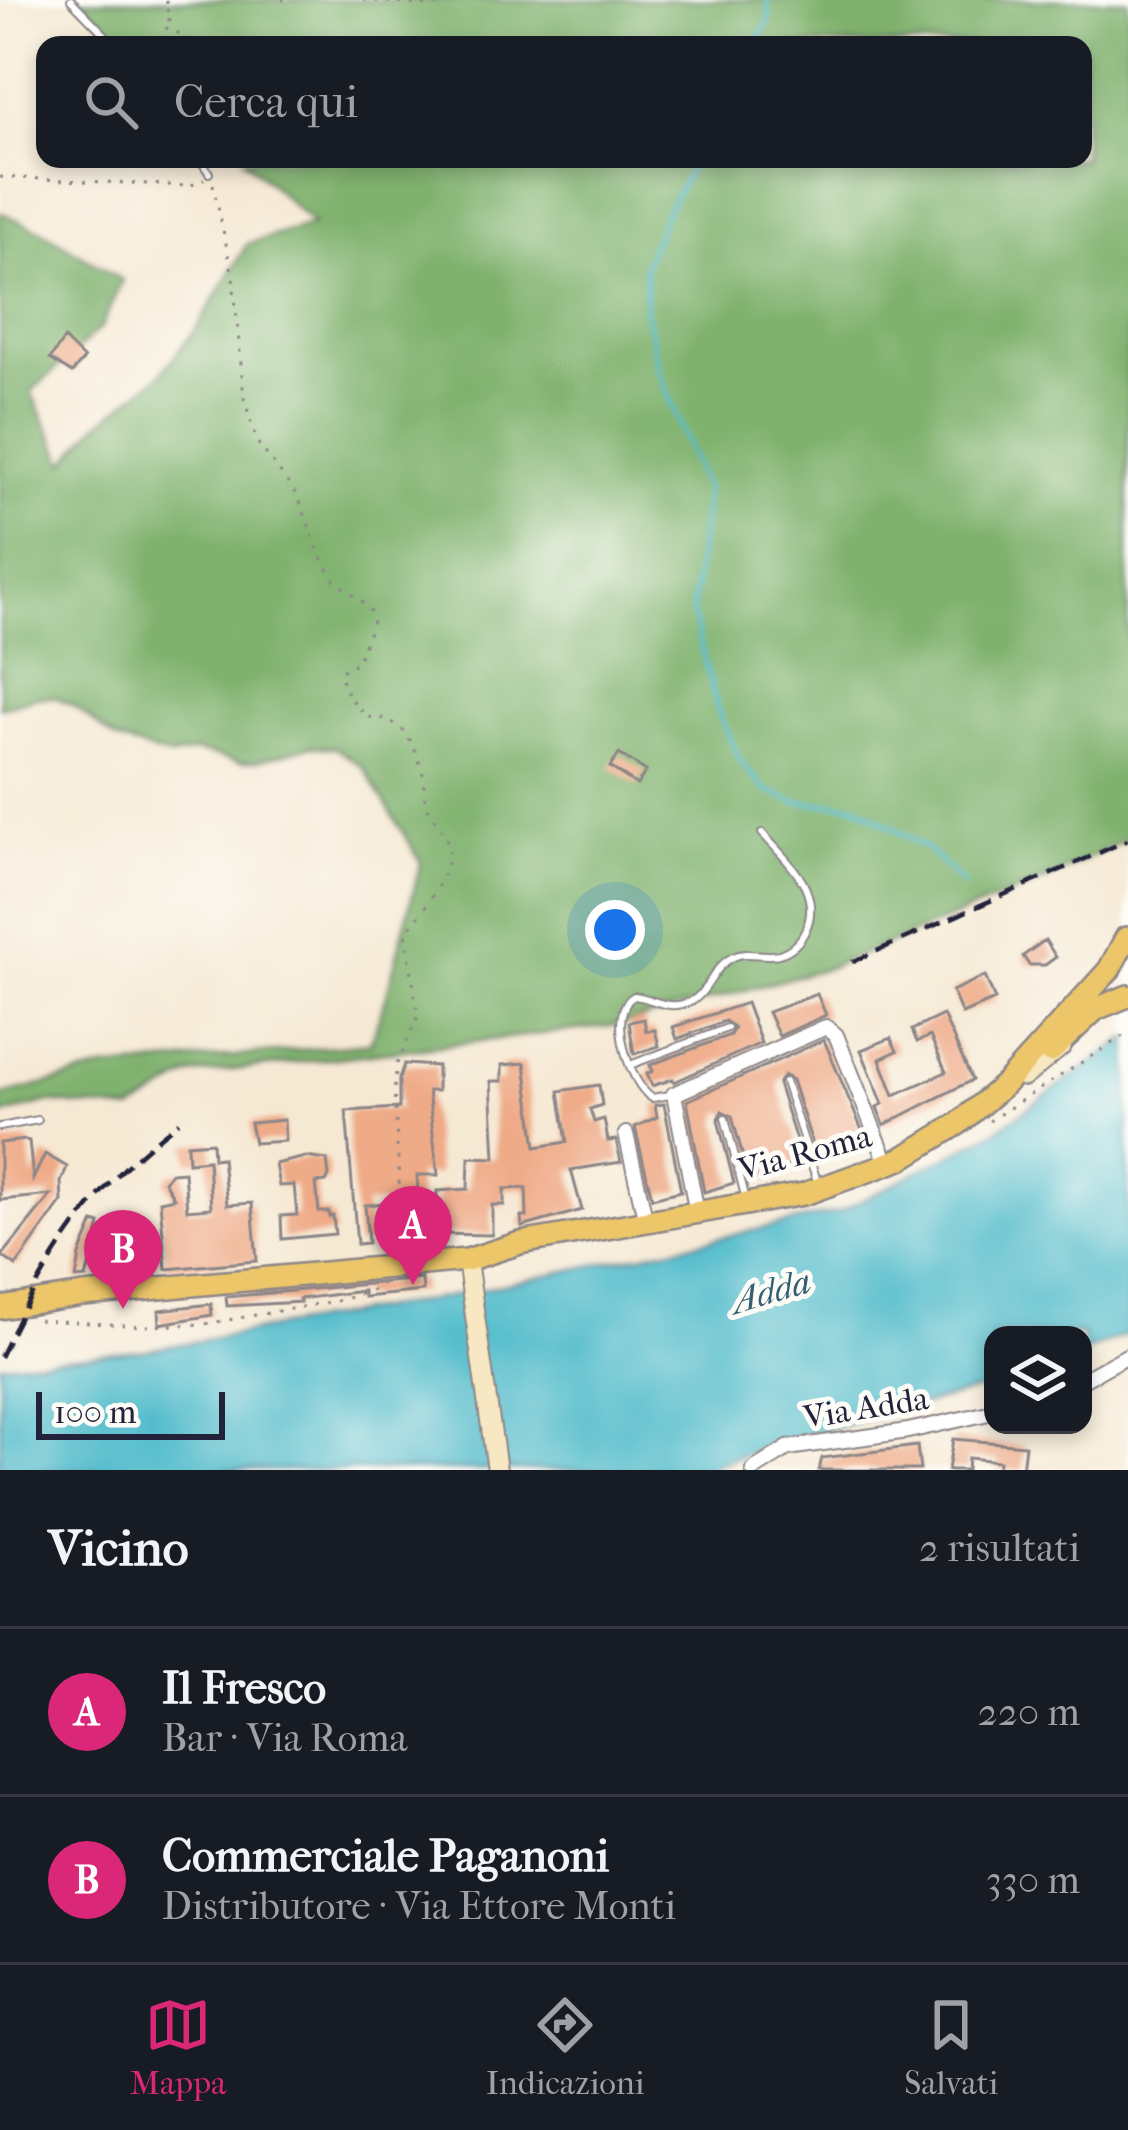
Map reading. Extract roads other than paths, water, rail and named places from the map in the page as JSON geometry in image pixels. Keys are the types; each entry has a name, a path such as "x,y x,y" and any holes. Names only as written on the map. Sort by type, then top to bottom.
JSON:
{"main road":[{"path":"1127,936 1122,956 1128,976"},
{"name":"Via Roma","path":"475,1258 520,1243 820,1190 888,1166 947,1132 1000,1090 1109,970 1127,936"},
{"name":"Via Roma","path":"0,1307 521,1254 784,1207 854,1188 905,1167 948,1141 1096,1009 1128,996"}],"street":[{"name":"Via Roma","path":"1024,1077 1090,1024 1128,1006"},
{"path":"697,1213 674,1094 826,1027 836,1035 888,1166"},
{"path":"626,1134 646,1222"},
{"path":"475,1258 470,1284 497,1470"},
{"path":"1092,1375 1128,1355"},
{"name":"Via Adda","path":"752,1470 788,1448 908,1431 984,1414"}],"lane":[{"path":"71,0 106,36"},
{"path":"206,168 209,173"},
{"path":"674,1094 652,1098 645,1094 629,1065 621,1011 625,1000 642,996 675,1006 690,1002 708,991 716,970 733,957 777,954 799,941 808,926 811,898 762,832"},
{"path":"629,1065 728,1028"},
{"path":"785,1082 820,1190"},
{"path":"725,1118 747,1204"},
{"path":"0,1127 38,1120"}],"water":[{"name":"Adda","path":"1128,1038 1128,1334 1092,1349 1092,1326 984,1326 984,1388 783,1441 701,1470 0,1470 0,1364 148,1350 446,1297 839,1212 991,1134"}],"waterway":[{"path":"760,36 769,19 768,0"},
{"path":"691,168 666,211 645,263 646,312 659,371 706,491 692,613 717,708 739,759 765,790 796,802 856,805 927,849 964,885"}],"railway":[{"path":"852,962 1128,840"},
{"path":"0,1357 73,1228 119,1174 179,1122"}],"place":[{"name":"Il Fresco","path":"413,1285"},
{"name":"Commerciale Paganoni","path":"123,1309"}]}
